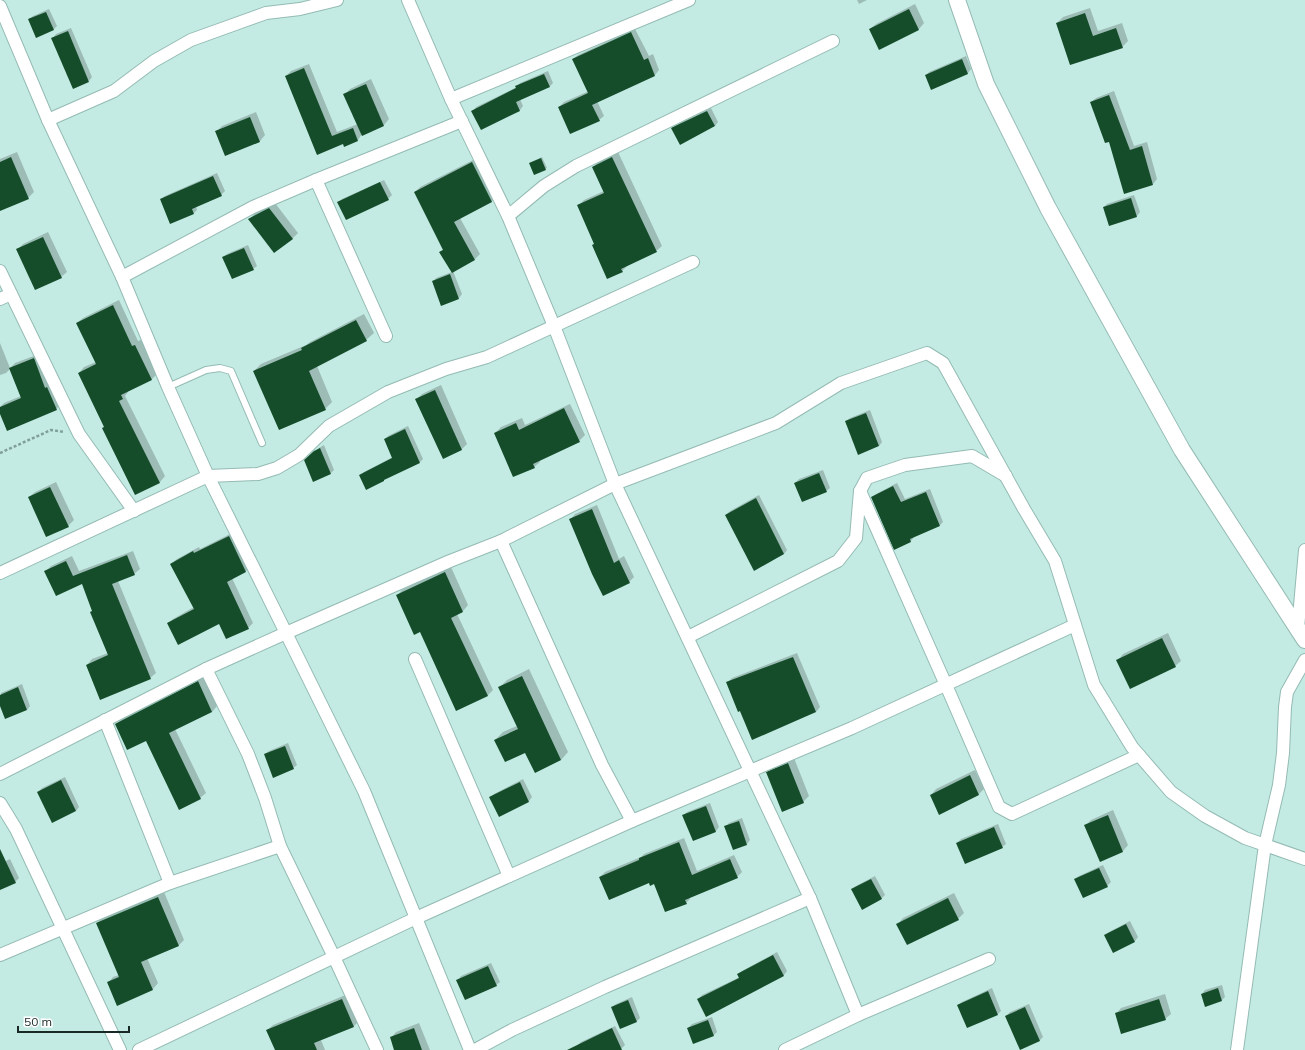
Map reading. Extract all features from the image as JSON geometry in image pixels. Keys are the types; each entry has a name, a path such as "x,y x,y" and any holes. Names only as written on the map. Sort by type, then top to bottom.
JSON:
{"street":[{"path":"48,120 114,91 154,61 191,40 266,13 300,9 337,0"},
{"path":"408,0 451,99 508,216 554,326 615,484 810,898 858,1015"},
{"path":"451,99 689,0"},
{"path":"957,0 986,84 1048,208 1182,450 1301,634"},
{"path":"0,6 48,120 122,277 168,387 208,476 364,791 470,1050"},
{"path":"508,216 544,186 576,166 833,41"},
{"path":"122,277 253,207 316,180 462,122"},
{"path":"316,180 386,336"},
{"path":"0,573 208,476 258,474 277,468 299,455 329,426 388,392 446,369 487,357 693,262"},
{"path":"0,270 79,434 134,511"},
{"path":"0,299 11,294"},
{"path":"0,774 206,669 450,561 502,541 615,484 776,423 841,383 927,353 943,363 1055,561 1094,685 1132,747 1172,792 1205,816 1245,838 1305,859"},
{"path":"688,638 838,561 856,538 860,491 867,478 906,465 972,456 1006,476"},
{"path":"860,491 999,807 1012,814 1139,755"},
{"path":"502,541 602,765 632,821"},
{"path":"1301,634 1305,550"},
{"path":"139,1050 416,918 632,821 852,728 1075,625"},
{"path":"415,660 509,876"},
{"path":"1237,1050 1265,845 1279,785 1283,753 1287,692 1305,660"},
{"path":"206,669 248,754 265,798 280,846 377,1050"},
{"path":"105,720 170,883"},
{"path":"0,804 16,829 64,928 120,1050"},
{"path":"0,955 170,883 280,846"},
{"path":"475,1050 512,1030 605,987 810,898"},
{"path":"785,1050 858,1015 989,959"}],"lane":[{"path":"168,387 206,370 220,368 231,371 262,443"}],"path":[{"path":"0,453 51,430 79,434"}],"building":[{"path":"909,9 919,30 879,50 869,29"},
{"path":"46,12 54,30 36,38 28,19"},
{"path":"1085,13 1093,36 1116,28 1123,48 1070,65 1056,23"},
{"path":"68,31 89,82 73,89 51,38"},
{"path":"631,32 644,60 648,58 655,76 592,105 600,121 570,134 558,107 588,93 572,59"},
{"path":"962,59 968,74 931,90 925,75"},
{"path":"304,68 332,136 353,128 358,141 344,147 343,144 317,155 285,76"},
{"path":"544,74 550,87 516,102 520,111 481,130 471,111 516,88 515,86"},
{"path":"366,84 384,126 362,136 343,94"},
{"path":"1109,95 1130,150 1142,146 1153,185 1124,194 1109,142 1105,143 1090,102"},
{"path":"707,111 715,126 680,145 671,128"},
{"path":"250,117 260,142 225,156 215,131"},
{"path":"11,157 29,199 0,211 0,162"},
{"path":"612,157 657,252 621,269 623,272 607,279 577,205 604,193 592,167"},
{"path":"541,158 546,170 534,175 529,163"},
{"path":"472,162 492,202 454,222 475,260 452,273 439,252 443,250 414,192"},
{"path":"213,176 222,196 192,209 194,214 170,224 160,199"},
{"path":"380,182 389,200 346,220 337,202"},
{"path":"1131,198 1137,217 1109,226 1103,207"},
{"path":"269,208 293,239 274,253 248,219"},
{"path":"43,237 62,278 35,290 16,249"},
{"path":"244,248 254,270 232,279 222,257"},
{"path":"450,274 459,299 441,306 432,281"},
{"path":"113,305 132,346 135,345 152,380 121,395 123,399 119,401 160,483 135,495 102,428 104,427 78,373 96,364 76,323"},
{"path":"356,320 367,341 309,371 326,410 279,430 253,371 302,350 301,348"},
{"path":"34,358 45,388 47,387 57,410 7,431 0,414 0,407 21,398 9,368"},
{"path":"435,390 462,450 443,459 415,399"},
{"path":"564,408 580,442 533,464 535,468 513,477 494,433 516,423 519,430"},
{"path":"866,413 879,446 858,455 845,421"},
{"path":"405,429 420,463 366,490 359,475 392,458 384,439"},
{"path":"320,448 331,474 313,482 304,460"},
{"path":"819,473 827,492 802,502 794,483"},
{"path":"893,486 901,502 926,492 940,526 910,539 911,542 894,550 871,497"},
{"path":"50,487 69,527 46,537 28,497"},
{"path":"756,498 784,554 754,571 725,515"},
{"path":"592,509 614,563 619,560 630,583 603,596 569,519"},
{"path":"229,536 246,572 227,582 249,629 226,639 219,624 178,645 167,623 194,609 170,564 193,551 194,553"},
{"path":"127,555 135,575 112,584 151,679 100,700 86,665 108,655 90,612 92,611 82,584 56,596 44,571 66,561 73,576"},
{"path":"445,572 463,612 451,618 488,696 456,711 420,632 414,635 396,595"},
{"path":"1162,638 1176,667 1130,689 1116,660"},
{"path":"793,657 816,712 752,740 740,711 738,712 726,682"},
{"path":"522,676 561,760 535,773 525,753 505,762 494,740 518,729 498,687"},
{"path":"198,681 212,712 169,733 201,799 179,810 146,741 127,750 115,724"},
{"path":"18,687 27,710 5,719 0,706 0,695"},
{"path":"285,746 294,769 273,778 264,754"},
{"path":"788,763 804,803 782,812 766,772"},
{"path":"970,775 979,795 939,815 930,795"},
{"path":"61,780 76,811 52,823 37,792"},
{"path":"520,782 529,802 499,817 489,797"},
{"path":"706,806 716,832 693,841 682,815"},
{"path":"1108,815 1123,852 1100,862 1084,825"},
{"path":"739,821 747,845 733,850 724,826"},
{"path":"994,827 1003,848 965,864 956,843"},
{"path":"679,842 692,875 730,859 738,878 685,900 687,904 665,912 654,884 650,886 649,883 609,900 599,877 639,860 639,858"},
{"path":"0,849 16,883 0,890"},
{"path":"1099,868 1108,887 1083,898 1074,879"},
{"path":"871,879 882,899 862,910 851,889"},
{"path":"158,897 179,946 141,962 153,990 117,1006 107,982 119,977 96,923"},
{"path":"948,898 959,920 907,945 896,924"},
{"path":"1126,924 1135,942 1113,953 1104,935"},
{"path":"773,955 784,976 706,1017 697,999 739,978 737,974"},
{"path":"488,966 497,986 465,1000 456,980"},
{"path":"1218,988 1222,1001 1205,1007 1201,994"},
{"path":"988,991 998,1015 967,1028 957,1005"},
{"path":"342,999 354,1027 314,1043 317,1050 275,1050 266,1030"},
{"path":"1159,999 1166,1020 1121,1034 1115,1013"},
{"path":"628,1000 637,1022 620,1029 611,1007"},
{"path":"1025,1007 1040,1041 1020,1050 1005,1016"},
{"path":"708,1020 714,1036 693,1044 687,1028"},
{"path":"414,1028 422,1050 394,1050 390,1037"},
{"path":"612,1028 622,1050 567,1050"}]}
